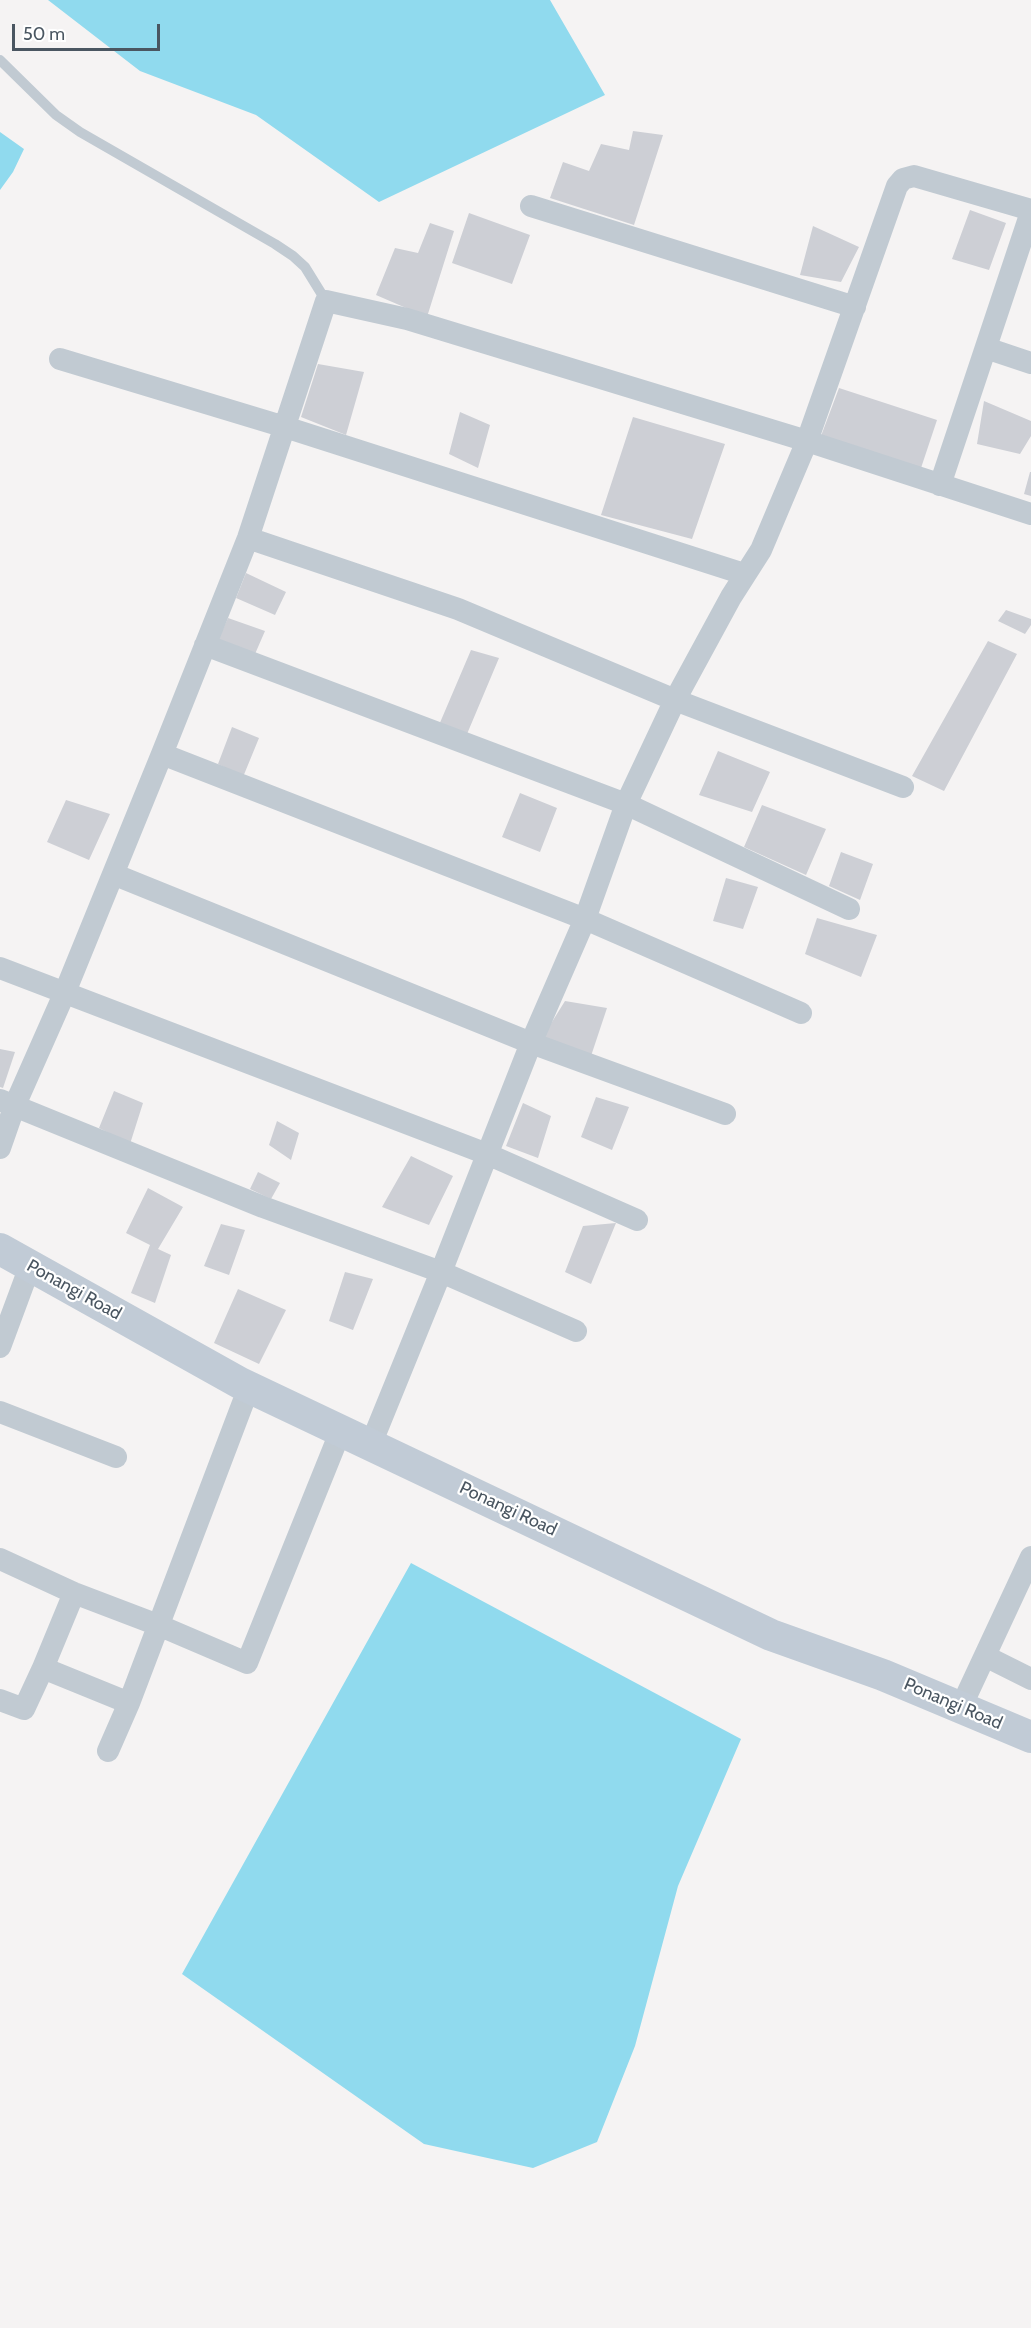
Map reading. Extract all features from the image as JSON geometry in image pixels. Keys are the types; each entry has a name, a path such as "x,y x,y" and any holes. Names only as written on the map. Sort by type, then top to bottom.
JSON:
{"street":[{"path":"370,1444 441,1272 531,1043 585,919 626,804 675,700 744,574 761,550 807,441 897,186 903,179 914,176 1031,211 940,485"},
{"path":"531,206 855,307"},
{"path":"0,1148 8,1103 65,992 248,537 326,301 407,319 807,441 1031,514"},
{"path":"986,348 1031,363"},
{"path":"60,359 285,427 744,574"},
{"path":"248,537 458,609 675,700 903,787"},
{"path":"205,645 626,804 849,909"},
{"path":"162,754 585,919 801,1013"},
{"path":"113,874 531,1043 725,1114"},
{"path":"0,968 487,1154 637,1220"},
{"path":"8,1103 263,1207 441,1272 576,1331"},
{"name":"Ponangi Road","path":"0,1249 249,1387 771,1635 883,1675 1031,1737"},
{"path":"0,1347 30,1266"},
{"path":"108,1751 129,1703 249,1387"},
{"path":"0,1412 116,1457"},
{"path":"0,1559 74,1593 248,1663 341,1430"},
{"path":"961,1707 1031,1557"},
{"path":"0,1700 24,1709 74,1593"},
{"path":"985,1656 1031,1679"},
{"path":"43,1668 129,1703"}],"lane":[{"path":"0,60 56,115 80,132 293,256 305,267 326,301"}],"water":[{"path":"48,0 550,0 605,95 379,202 256,115 140,71"},
{"path":"0,132 24,149 13,172 0,190"},
{"path":"411,1563 741,1739 678,1886 635,2046 597,2142 533,2168 424,2144 182,1974"}],"building":[{"path":"633,131 663,135 634,225 550,198 563,162 589,171 601,144 629,150"},
{"path":"970,210 1006,223 989,270 952,259"},
{"path":"469,213 530,235 512,284 452,263"},
{"path":"430,223 454,231 427,317 376,295 395,248 418,253"},
{"path":"813,226 859,247 841,282 800,275"},
{"path":"318,364 364,372 346,435 301,417"},
{"path":"839,388 937,420 921,468 821,436"},
{"path":"984,401 1031,421 1031,436 1020,454 977,444"},
{"path":"460,412 490,425 478,468 449,454"},
{"path":"633,417 725,444 692,539 601,515"},
{"path":"1031,472 1031,496 1024,494"},
{"path":"246,573 286,592 275,615 236,598"},
{"path":"1006,610 1031,619 1031,625 1025,634 998,621"},
{"path":"228,618 265,631 255,654 218,640"},
{"path":"988,641 1017,654 944,791 912,776"},
{"path":"471,650 499,658 467,734 439,725"},
{"path":"232,727 259,738 243,777 218,764"},
{"path":"718,751 770,772 752,812 699,795"},
{"path":"520,793 557,808 540,852 502,837"},
{"path":"66,800 110,814 89,860 47,842"},
{"path":"762,805 826,829 806,875 744,847"},
{"path":"841,852 873,864 860,900 829,886"},
{"path":"726,878 758,887 743,929 713,921"},
{"path":"817,918 877,935 861,977 805,954"},
{"path":"565,1001 607,1008 591,1056 542,1038"},
{"path":"0,1049 15,1052 3,1088 0,1087"},
{"path":"114,1091 143,1103 130,1144 99,1128"},
{"path":"596,1097 629,1107 612,1150 581,1137"},
{"path":"523,1103 551,1116 538,1158 506,1146"},
{"path":"277,1121 299,1133 291,1160 269,1145"},
{"path":"411,1156 453,1176 429,1225 382,1207"},
{"path":"258,1172 280,1183 271,1199 250,1189"},
{"path":"148,1188 183,1207 158,1249 171,1255 155,1303 131,1293 150,1245 126,1233"},
{"path":"616,1223 591,1284 565,1272 583,1226"},
{"path":"221,1224 245,1230 229,1275 204,1266"},
{"path":"345,1272 373,1279 353,1330 329,1321"},
{"path":"238,1289 286,1310 259,1364 214,1343"}]}
